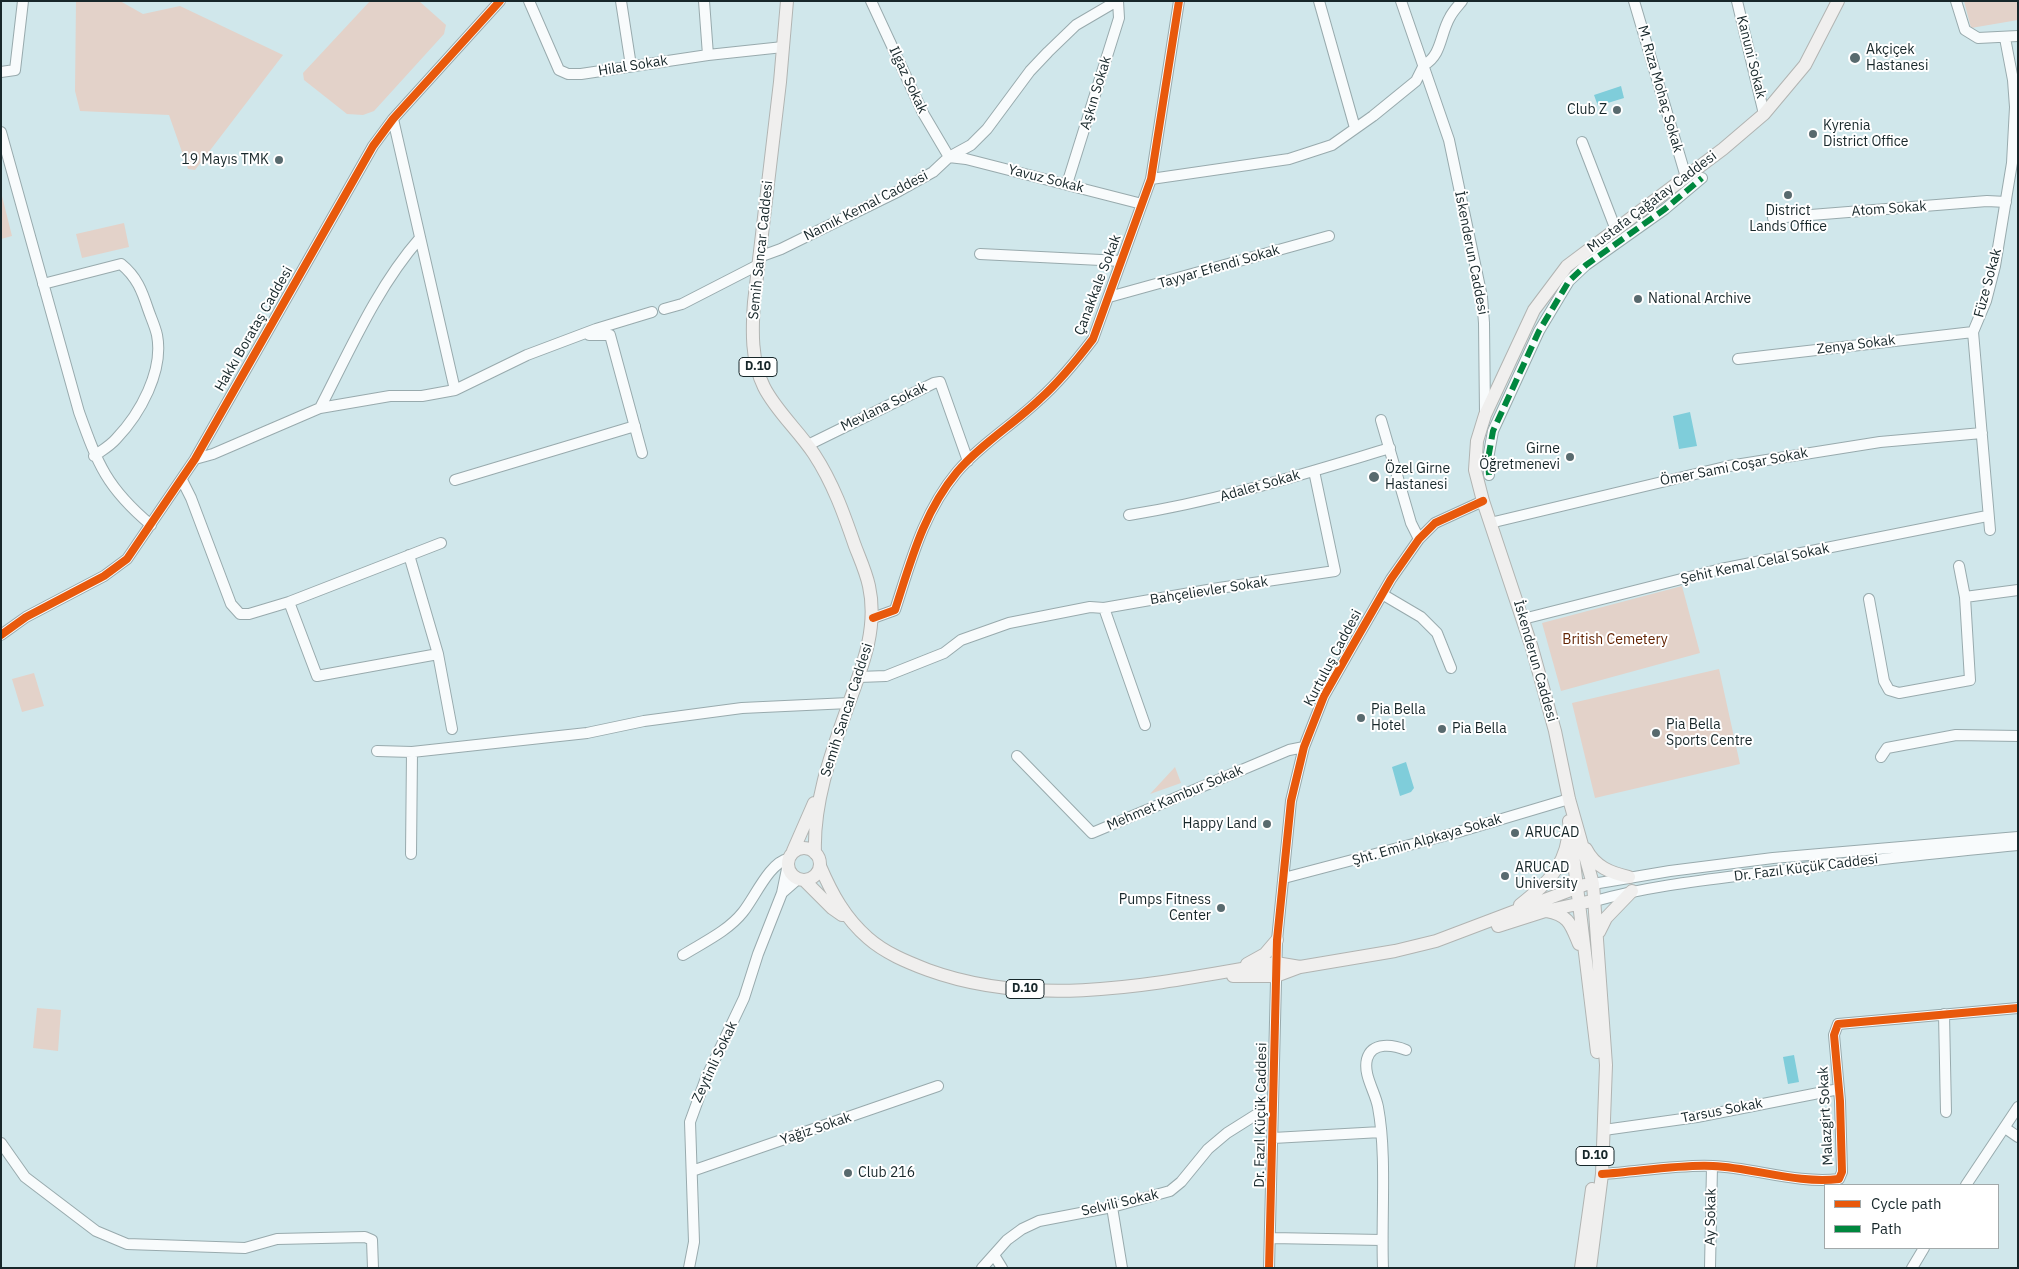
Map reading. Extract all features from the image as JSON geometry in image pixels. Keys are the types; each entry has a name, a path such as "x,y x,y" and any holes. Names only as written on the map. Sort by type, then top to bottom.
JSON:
{"main road":[{"name":"Semih Sancar Caddesi","path":"788,1 752,328 754,358 764,387 808,445 833,485 869,585 873,618 868,646 822,791 814,830 816,853 820,866 838,904 869,939 907,962 950,978 1000,986 1036,990 1101,990 1276,963 1300,967"},
{"name":"Mustafa Çağatay Caddesi","path":"1485,415 1534,310 1567,266 1686,177 1764,114 1805,65 1838,1"},
{"name":"İskenderun Caddesi","path":"1485,415 1477,441 1475,470 1490,523 1523,619 1555,730 1574,831"},
{"name":"Semih Sancar Caddesi","path":"822,791 811,808 790,858 790,873 801,879 832,908 852,922"},
{"path":"1574,831 1590,856 1601,867 1629,877"},
{"path":"1574,831 1593,884"},
{"path":"1574,831 1579,903 1595,900"},
{"path":"1509,914 1542,888 1556,872 1574,831"},
{"path":"790,858 807,848 816,853"},
{"path":"801,879 816,875 820,866"},
{"name":"D.10","path":"1459,934 1577,887 1593,884 1598,934 1600,1044 1594,1172 1581,1268"},
{"path":"1598,934 1606,918 1632,891"},
{"name":"D.10","path":"1459,934 1510,923 1545,911 1579,903 1586,963 1600,1044 1606,1065 1602,1174 1590,1268"},
{"path":"1545,911 1561,914 1567,919 1586,963"},
{"name":"Semih Sancar Caddesi","path":"1213,974 1276,976 1300,967 1395,951 1459,934"},
{"path":"1231,970 1265,954 1277,940"}],"street":[{"path":"1,72 15,70 23,1"},
{"name":"Hakkı Borataş Caddesi","path":"1,635 26,617 104,576 126,559 195,459 373,146 393,119 500,1"},
{"name":"Hilal Sokak","path":"529,1 559,70 568,74 581,74 708,55 783,47"},
{"path":"621,1 631,66"},
{"path":"704,1 708,55"},
{"name":"Ilgaz Sokak","path":"871,1 923,113 949,157"},
{"name":"Namık Kemal Caddesi","path":"664,309 682,304 781,249 899,191 933,172 949,157 971,145 987,129 1030,71 1076,25 1117,1"},
{"name":"Aşkın Sokak","path":"1067,184 1119,18 1117,1"},
{"name":"Çanakkale Sokak","path":"873,618 895,610 920,532 934,505 968,461 1040,399 1077,361 1093,339 1151,179 1179,1"},
{"path":"1319,1 1355,128"},
{"name":"İskenderun Caddesi","path":"1401,1 1449,140 1482,297 1485,415"},
{"path":"1151,179 1289,159 1332,145 1416,80 1424,65 1431,61 1437,53 1450,16 1462,1"},
{"name":"M. Rıza Mohaç Sokak","path":"1634,1 1686,177"},
{"name":"Kanuni Sokak","path":"1737,1 1764,114"},
{"path":"1956,1 1965,30 1978,38 2018,36"},
{"name":"Füze Sokak","path":"1990,530 1987,516 1973,332 1986,301 1995,266 2012,163 2015,107 2013,80 2005,38"},
{"path":"393,119 455,390"},
{"path":"1,132 78,412 94,456 113,489 151,525"},
{"path":"1582,142 1616,230"},
{"name":"Yavuz Sokak","path":"949,157 966,159 1142,204"},
{"path":"1489,475 1488,459 1493,431 1539,331 1569,281 1586,265 1665,209 1702,178"},
{"name":"Atom Sokak","path":"1773,218 1987,201 2006,202"},
{"name":"Tayyar Efendi Sokak","path":"1109,297 1329,236"},
{"path":"320,408 363,325 403,257 420,238"},
{"path":"980,254 1121,261"},
{"path":"43,284 121,264 134,274 157,336 156,359 150,386 137,410 115,440 94,456"},
{"path":"195,459 213,454 320,408 390,396 422,396 455,390 527,355 580,335 652,312"},
{"name":"Zenya Sokak","path":"1738,359 1973,332"},
{"path":"580,335 610,335 642,453"},
{"name":"Mevlana Sokak","path":"808,445 934,382 940,382 968,461"},
{"path":"1381,420 1410,523 1419,539"},
{"path":"455,480 635,426"},
{"name":"Ömer Sami Coşar Sokak","path":"1490,523 1729,466 1880,442 1982,433"},
{"name":"Adalet Sokak","path":"1129,515 1187,506 1260,488 1390,448"},
{"name":"Bahçelievler Sokak","path":"1104,608 1219,588 1335,571 1314,471"},
{"path":"182,480 231,604 240,614 249,614 289,602 441,543"},
{"name":"Kurtuluş Caddesi","path":"1276,963 1291,801 1304,747 1324,696 1382,594 1419,539 1435,523 1483,501"},
{"name":"Şehit Kemal Celal Sokak","path":"1523,619 1721,569 1987,516"},
{"path":"409,556 438,654 452,729"},
{"path":"1869,599 1884,681 1889,690 1899,693 1970,680 1965,597 1959,566"},
{"path":"1965,597 2018,590"},
{"path":"1382,594 1421,617 1437,633 1451,668"},
{"path":"289,602 317,676 438,654"},
{"path":"859,677 886,676 944,653 961,640 1008,623 1090,607 1104,608 1145,725"},
{"path":"377,751 412,752 587,733 644,721 742,708 850,703"},
{"path":"1881,757 1887,748 1956,735 2018,736"},
{"name":"Mehmet Kambur Sokak","path":"1017,756 1092,833 1289,750 1304,747"},
{"path":"411,854 412,752"},
{"name":"Şht. Emin Alpkaya Sokak","path":"1284,878 1455,833 1569,799"},
{"name":"Dr. Fazıl Küçük Caddesi","path":"1593,884 1629,877 1726,864 2018,837"},
{"name":"Dr. Fazıl Küçük Caddesi","path":"1595,900 1632,891 1831,864 2018,845"},
{"path":"683,955 728,927 744,912 767,877 782,860 790,858"},
{"name":"Zeytinli Sokak","path":"689,1268 694,1242 690,1122 706,1078 744,998 758,954 782,893 790,858"},
{"path":"782,893 801,879"},
{"name":"Dr. Fazıl Küçük Caddesi","path":"1269,1268 1276,963"},
{"name":"Malazgirt Sokak","path":"1602,1174 1712,1166 1820,1179 1839,1179 1842,1172 1839,1089 1834,1035 1838,1024 2018,1008"},
{"path":"1944,1014 1946,1112"},
{"path":"1383,1268 1381,1132 1378,1105 1366,1070 1368,1056 1376,1048 1384,1045 1397,1046 1406,1050"},
{"name":"Yağiz Sokak","path":"692,1172 938,1086"},
{"name":"Tarsus Sokak","path":"1604,1130 1697,1117 1839,1089"},
{"name":"Selvili Sokak","path":"982,1268 1007,1240 1022,1229 1039,1221 1112,1206 1170,1191 1181,1182 1213,1145 1273,1104"},
{"path":"1967,1184 2018,1107"},
{"path":"2004,1128 2018,1137"},
{"path":"1273,1138 1381,1132"},
{"path":"1,1143 25,1177 96,1231 127,1244 237,1248 277,1239 365,1237 372,1240 373,1268"},
{"name":"Ay Sokak","path":"1710,1268 1712,1166"},
{"path":"1112,1206 1122,1268"},
{"path":"1271,1238 1382,1240"},
{"path":"1912,1268 1923,1249"},
{"path":"994,1255 1002,1268"}],"green space":[{"path":"76,1 120,1 143,14 180,6 283,55 195,170 188,169 169,115 80,111 75,91"},
{"path":"370,1 419,1 446,25 444,34 374,111 363,115 347,114 304,80 303,73"},
{"path":"1964,1 2018,1 2018,20 1971,28"},
{"path":"1,192 12,236 1,239"},
{"path":"124,223 129,247 82,258 76,234"},
{"name":"British Cemetery","path":"1682,586 1700,653 1561,691 1542,623"},
{"name":"Pia Bella Sports Centre","path":"1719,669 1740,764 1595,798 1572,703"},
{"path":"34,673 44,706 22,712 12,679"},
{"path":"1175,767 1181,783 1150,794"},
{"path":"37,1008 61,1010 58,1051 33,1048"}],"water":[{"path":"1621,86 1624,98 1598,106 1594,95"},
{"path":"1690,412 1697,446 1679,449 1673,416"},
{"path":"1406,762 1414,788 1411,792 1400,796 1392,767"},
{"path":"1794,1055 1799,1082 1788,1084 1783,1057"}],"marked path":[{"path":"1489,475 1488,459 1493,431 1539,331 1569,281 1586,265 1665,209 1702,178"}],"cycle path":[{"path":"1,635 26,617 104,576 127,559 195,459 373,146 393,119 500,1"},
{"path":"873,618 895,610 919,538 935,504 957,472 976,452 1047,392 1093,339 1151,179 1179,1"},
{"path":"1269,1268 1277,940 1291,801 1304,747 1324,696 1391,579 1419,539 1435,523 1483,501"},
{"path":"1602,1174 1673,1167 1713,1166 1792,1178 1839,1179 1842,1172 1840,1101 1834,1035 1838,1024 2018,1008"}],"place":[{"name":"Akçiçek Hastanesi","path":"1855,58"},
{"name":"Club Z","path":"1617,110"},
{"name":"Kyrenia District Office","path":"1813,134"},
{"name":"19 Mayıs TMK","path":"279,160"},
{"name":"District Lands Office","path":"1788,195"},
{"name":"National Archive","path":"1638,299"},
{"name":"Girne Öğretmenevi","path":"1570,457"},
{"name":"Özel Girne Hastanesi","path":"1374,477"},
{"name":"Pia Bella Hotel","path":"1361,718"},
{"name":"Pia Bella","path":"1442,729"},
{"name":"Pia Bella Sports Centre","path":"1656,733"},
{"name":"Happy Land","path":"1267,824"},
{"name":"ARUCAD","path":"1515,833"},
{"name":"ARUCAD University","path":"1505,876"},
{"name":"Pumps Fitness Center","path":"1221,908"},
{"name":"Club 216","path":"848,1173"}]}
